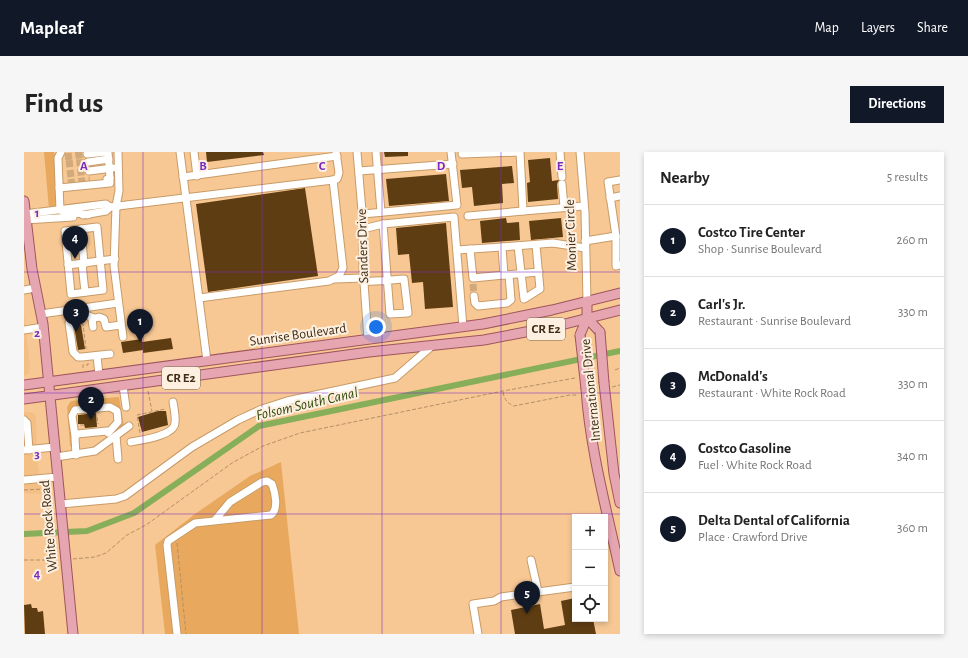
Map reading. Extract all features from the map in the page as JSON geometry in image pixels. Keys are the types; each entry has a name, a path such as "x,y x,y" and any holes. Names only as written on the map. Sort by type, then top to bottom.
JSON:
{"main road":[{"name":"White Rock Road","path":"24,201 25,217 43,327 62,507 73,634"},
{"name":"Sunrise Boulevard","path":"24,385 464,327 552,310 620,293"},
{"name":"Monier Circle","path":"587,301 587,318"},
{"name":"Sunrise Boulevard","path":"24,399 518,334 620,310"},
{"name":"International Drive","path":"620,503 614,474 600,332 587,318 580,335 586,391 601,487 620,570"},
{"path":"336,357 348,350 361,348 368,339"}],"street":[{"path":"118,152 119,190 113,206 114,266 123,337"},
{"path":"180,152 207,361"},
{"path":"194,152 197,176"},
{"name":"Sanders Drive","path":"357,152 363,214 364,280 368,339"},
{"path":"376,152 381,212"},
{"path":"363,214 456,205 452,152"},
{"path":"462,154 520,152 523,211"},
{"path":"560,152 564,207"},
{"name":"Monier Circle","path":"580,152 584,206 587,301"},
{"path":"59,186 110,182 108,154 88,158"},
{"path":"25,217 60,210 106,204 113,206 186,196 333,180 337,179 339,174 337,154 183,177"},
{"path":"60,210 58,175 62,159"},
{"path":"359,171 453,164"},
{"path":"89,171 119,168"},
{"path":"58,175 67,174"},
{"path":"90,180 110,178"},
{"path":"333,180 343,268 341,273 335,279"},
{"path":"620,180 608,182 610,198 617,226 616,236 618,244 616,266 620,265"},
{"path":"59,186 68,183"},
{"path":"610,198 620,196"},
{"path":"25,217 88,214 106,211 113,206"},
{"path":"468,216 584,206"},
{"path":"60,210 63,212 88,214"},
{"path":"363,229 382,224 454,217 464,327"},
{"path":"199,298 335,279 364,280 387,280 404,279 408,313 390,314 387,280 382,224"},
{"path":"97,227 100,262 103,290 71,294 65,231 97,227"},
{"path":"81,229 85,292"},
{"path":"457,250 553,243 585,244 616,236"},
{"path":"518,246 524,299 540,288 536,245"},
{"path":"474,296 475,303 478,306 507,303 511,300 502,247"},
{"path":"470,249 473,281 506,275 539,272"},
{"path":"68,265 115,260"},
{"path":"24,290 36,288"},
{"path":"41,314 118,303"},
{"path":"110,354 78,357 73,352 69,322 72,317 86,315 104,319 106,327 121,324"},
{"path":"93,327 92,319 94,318"},
{"path":"24,330 43,327"},
{"path":"62,507 116,499 125,496 192,447 238,420 262,409 287,401 395,378 433,346"},
{"path":"97,356 99,375"},
{"path":"123,386 126,407"},
{"path":"131,442 162,436 174,427 176,423 173,402"},
{"path":"56,457 76,455 95,451 118,422 117,411 110,407 75,410 72,416 76,455"},
{"path":"24,420 27,424 27,450 55,447"},
{"path":"75,436 80,434 110,434 129,426"},
{"path":"110,434 118,459"},
{"path":"24,480 58,477"},
{"path":"177,634 167,543 192,524 215,520 271,515 274,512 275,507 272,484 267,481 262,482 237,497 215,520"},
{"path":"531,560 538,591"},
{"path":"478,634 474,604 494,601 501,597 572,586"}],"path":[{"path":"72,325 83,324 88,365 83,365 83,368"},
{"path":"615,370 620,368"},
{"path":"24,560 66,560 96,557 106,553 127,535 146,525 232,463 281,439 300,433 503,391 575,378"},
{"path":"605,386 620,385"},
{"path":"148,391 152,412"},
{"path":"503,391 509,404 514,406 586,391"},
{"path":"141,434 137,415 165,409"},
{"path":"24,490 44,489"},
{"path":"177,540 186,634"}],"shaded area":[{"path":"44,152 54,152 60,205 92,201 93,203 49,209"},
{"path":"24,314 30,366 29,373 24,376"},
{"path":"119,397 124,426 112,433 120,424 118,410 85,408 70,417 72,446 70,446 67,407 71,401"},
{"path":"24,412 33,413 36,416 37,459 42,494 24,493"},
{"path":"281,462 299,634 165,634 155,545 195,514 250,476"}],"building":[{"path":"206,152 263,152 264,155 207,162"},
{"path":"384,152 408,152 408,156 385,157"},
{"path":"550,158 552,181 559,180 557,184 558,199 528,202 527,183 530,182 528,160"},
{"path":"512,166 514,183 502,184 503,203 474,206 472,187 462,188 460,170"},
{"path":"446,174 449,201 389,206 386,179"},
{"path":"305,188 318,276 208,292 196,204"},
{"path":"506,218 507,223 519,222 520,240 482,243 480,221"},
{"path":"561,218 563,237 531,240 529,221"},
{"path":"446,223 453,307 425,309 423,282 412,283 409,254 398,255 396,228"},
{"path":"81,325 85,349 78,350 74,326"},
{"path":"171,338 173,349 143,353 143,350 123,353 121,342 142,339 142,342"},
{"path":"158,411 166,411 168,425 142,432 138,417"},
{"path":"96,413 97,427 85,428 84,424 78,424 78,415"},
{"path":"572,599 572,622 594,622 596,634 515,634 511,610 540,604 544,629 565,625 561,601"},
{"path":"31,604 32,608 37,608 38,612 43,611 45,634 25,634 24,605"}],"waterway":[{"name":"Folsom South Canal","path":"24,534 87,531 134,513 259,426 620,351"}],"tunnel":[{"path":"65,157 87,154"},
{"path":"66,164 88,162"},
{"path":"67,174 89,171"},
{"path":"68,183 90,180"},
{"path":"473,284 474,296"}],"place":[{"name":"Costco Gasoline","path":"75,259"},
{"name":"McDonald's","path":"76,332"},
{"name":"Costco Tire Center","path":"140,342"},
{"name":"Carl's Jr.","path":"91,420"},
{"name":"Delta Dental of California","path":"527,614"}]}
